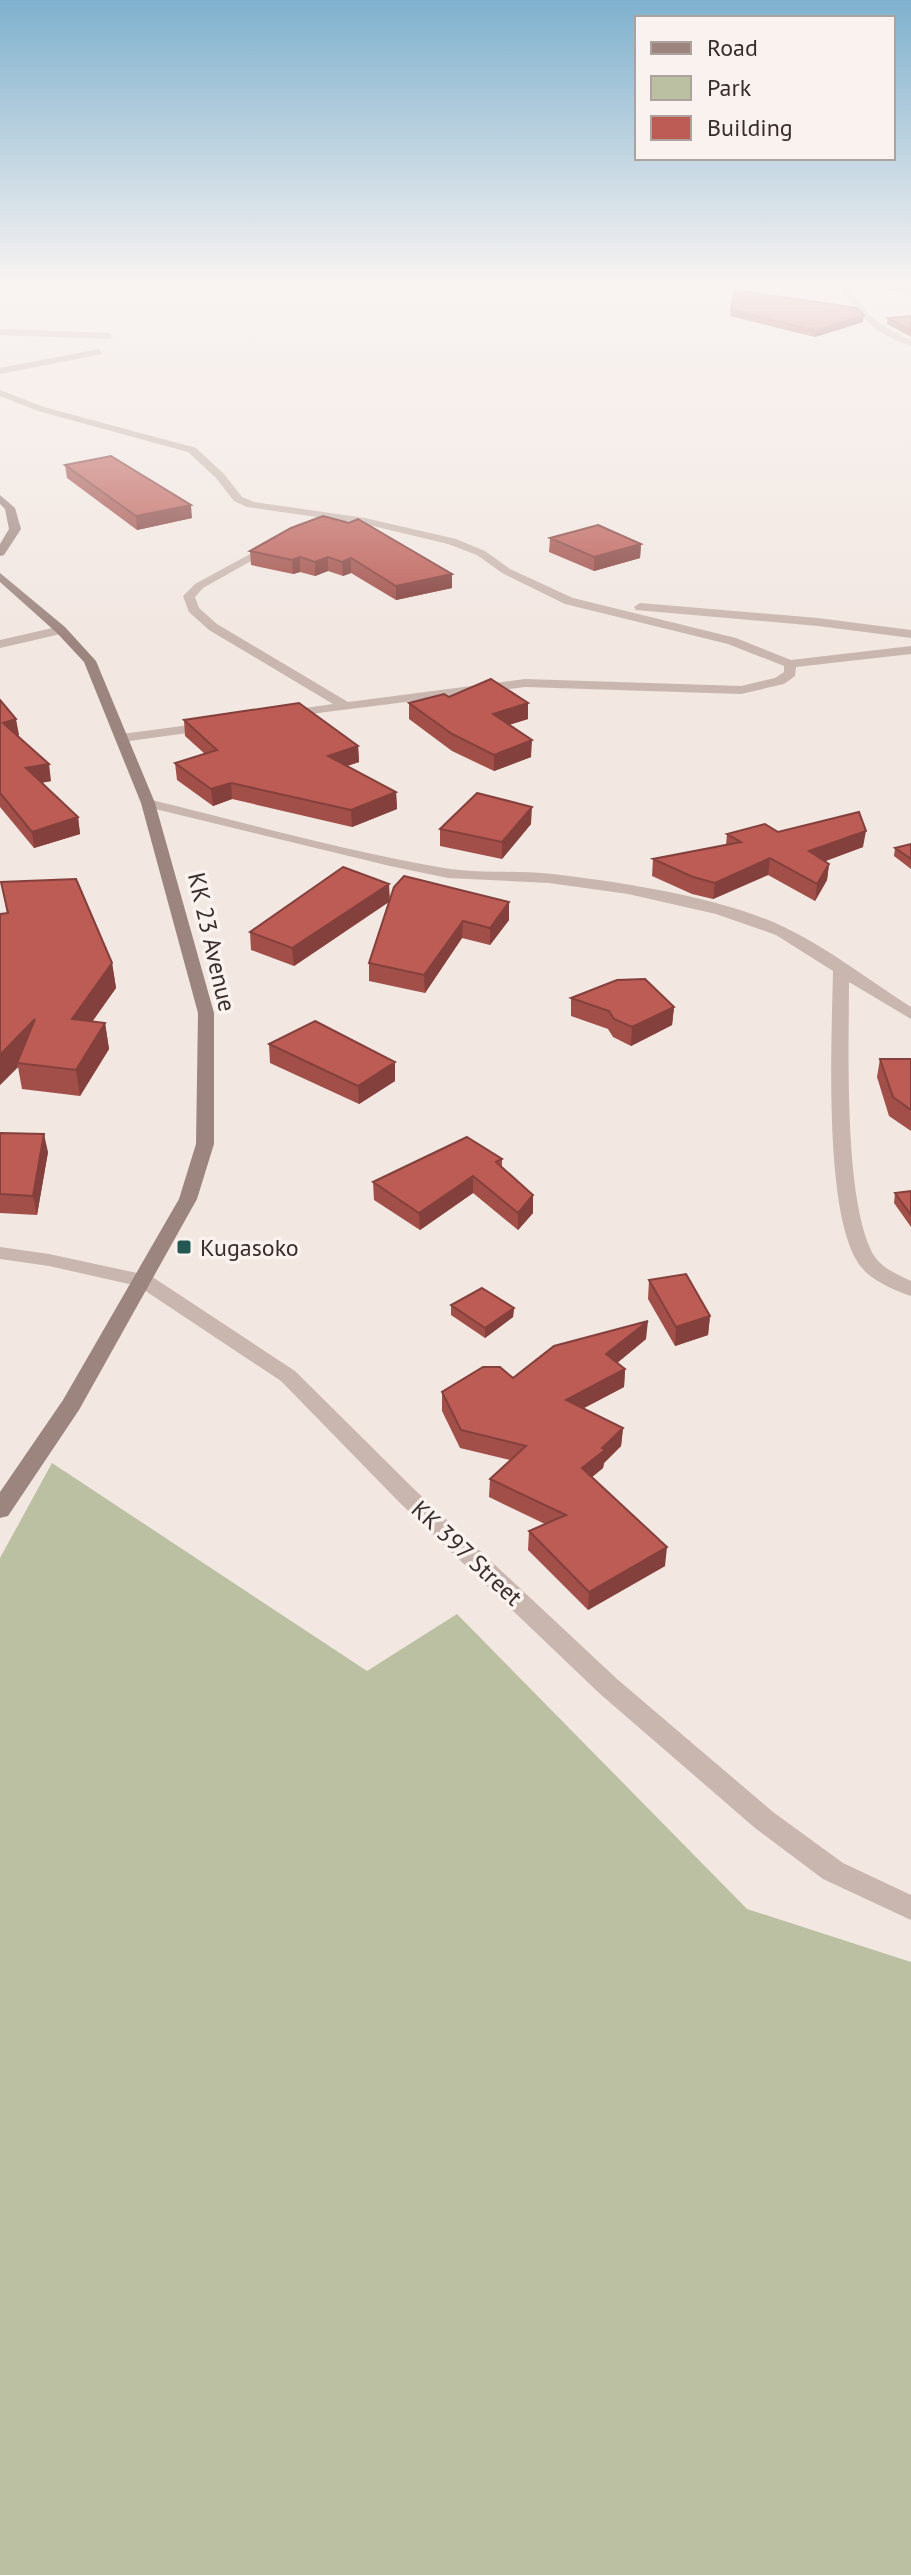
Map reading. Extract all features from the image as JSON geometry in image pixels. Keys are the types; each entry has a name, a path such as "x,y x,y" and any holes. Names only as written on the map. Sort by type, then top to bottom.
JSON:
{"main road":[{"path":"0,498 10,508 15,529 0,553"},
{"name":"KK 23 Avenue","path":"0,576 61,630 90,661 148,803 206,1013 205,1144 188,1199 71,1405 0,1510"}],"street":[{"path":"26,403 192,450 220,476 238,499 251,505 409,528 481,553 506,571 569,601 718,637 790,664 911,650"},
{"path":"310,524 324,516"},
{"path":"282,539 199,586 189,596 193,609 213,627 346,706"},
{"path":"569,601 818,622 911,634"},
{"path":"0,644 61,630"},
{"path":"272,717 525,683 741,690 779,681 790,673 790,664"},
{"path":"122,738 227,723"},
{"path":"148,803 390,862 448,873 549,878 628,889 721,911 782,932 911,1014"},
{"path":"841,968 841,1095 851,1224 868,1263 911,1289"},
{"name":"KK 397 Street","path":"0,1253 49,1260 144,1281 288,1376 408,1497 608,1686 764,1820 833,1871 911,1908"}],"green space":[{"path":"52,1463 367,1671 457,1614 747,1909 911,1962 911,2575 0,2575 0,1558"}],"building":[{"path":"111,456 191,505 136,516 65,465"},
{"path":"323,516 349,523 358,519 452,574 396,586 351,558 342,562 328,557 315,562 300,557 292,560 250,551 291,528"},
{"path":"598,525 641,544 594,557 550,538"},
{"path":"491,679 528,703 493,714 532,740 494,755 452,734 409,703 444,694 449,697"},
{"path":"0,700 16,719 3,723 49,764 26,768 78,817 32,832 0,793"},
{"path":"299,703 358,746 328,756 396,792 351,810 231,783 211,789 175,763 217,750 184,720"},
{"path":"477,793 532,807 502,842 440,829"},
{"path":"859,812 866,831 809,851 829,864 817,884 770,858 715,883 653,859 741,842 727,834 765,824 778,832"},
{"path":"911,844 911,859 895,848"},
{"path":"343,867 389,884 292,948 250,932"},
{"path":"404,876 509,902 490,928 463,921 424,975 369,963 394,887"},
{"path":"76,879 112,963 72,1019 105,1023 76,1070 17,1063 35,1019 0,1055 0,914 8,913 1,882"},
{"path":"645,979 674,1007 632,1027 614,1019 609,1011 571,998 617,980"},
{"path":"315,1021 395,1062 358,1086 269,1044"},
{"path":"880,1059 911,1059 911,1110 893,1097"},
{"path":"0,1133 44,1134 33,1196 0,1194"},
{"path":"467,1137 502,1159 496,1162 533,1195 518,1213 473,1176 419,1213 373,1182"},
{"path":"911,1191 911,1215 895,1193"},
{"path":"686,1274 710,1316 676,1327 649,1280"},
{"path":"482,1288 514,1308 485,1328 451,1305"},
{"path":"648,1321 606,1354 625,1369 566,1400 623,1428 602,1448 605,1450 582,1468 667,1547 589,1592 529,1531 566,1515 490,1479 526,1446 461,1430 442,1392 483,1367 500,1367 513,1378 554,1346"}],"place":[{"name":"Kugasoko","path":"184,1247"}]}
